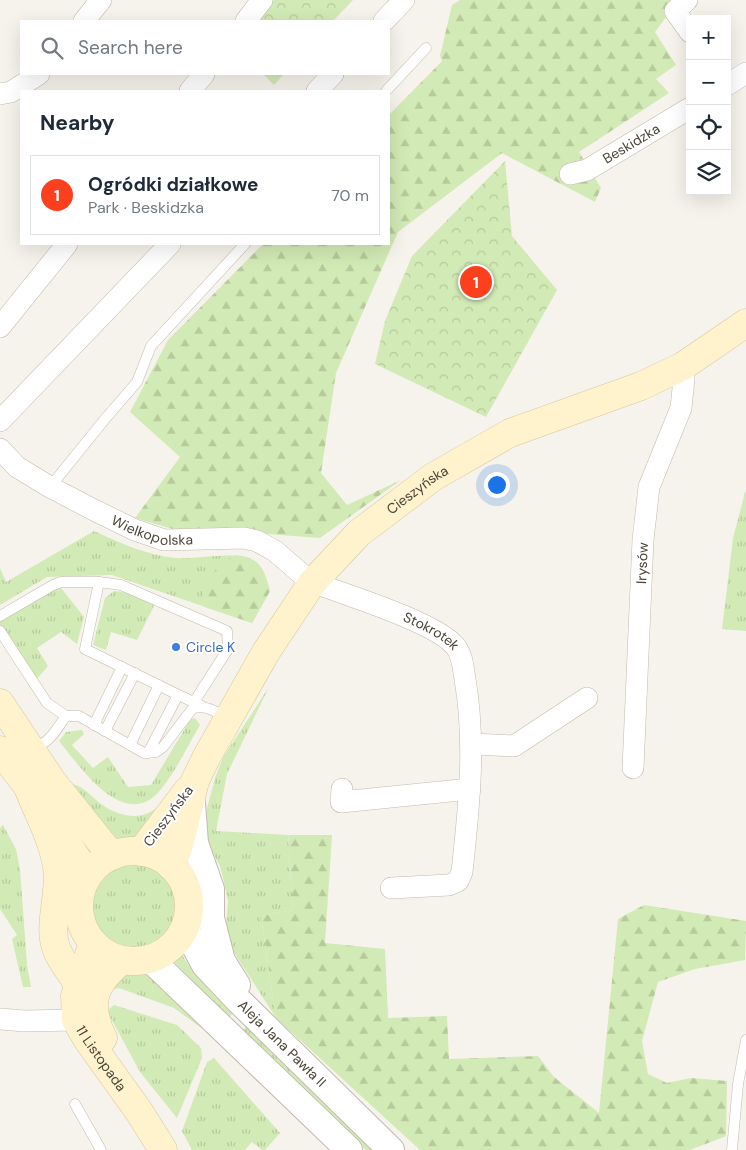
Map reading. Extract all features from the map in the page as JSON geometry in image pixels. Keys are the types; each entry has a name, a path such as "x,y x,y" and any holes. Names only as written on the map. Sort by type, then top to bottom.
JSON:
{"main road":[{"name":"Cieszyńska","path":"142,852 193,789 266,652 312,583 359,533 433,477 510,433 641,386 683,366 746,323"},
{"path":"0,703 52,781 112,856"},
{"path":"0,750 28,787 80,863 87,877"},
{"path":"28,787 50,839 57,866 59,885 54,927 55,945 78,984"},
{"name":"Cieszyńska","path":"171,866 179,845 193,789"},
{"path":"126,852 142,852 157,856 171,866 180,877 187,892 189,906 185,928 174,944 163,953 150,959 136,962 121,960 106,954 93,942 83,928 79,911 80,894 87,877 98,864 112,856 126,852"},
{"name":"11 Listopada","path":"93,942 75,996 76,1020 86,1039 140,1113 163,1150"},
{"name":"11 Listopada","path":"121,960 98,987 94,1011 98,1028 116,1061 140,1113"}],"street":[{"path":"85,20 101,0"},
{"path":"247,20 262,0"},
{"path":"385,20 404,0"},
{"path":"686,26 676,11 687,0"},
{"path":"731,82 746,73"},
{"path":"0,94 11,92 37,75"},
{"path":"191,90 203,75"},
{"path":"318,90 332,75"},
{"name":"Beskidzka","path":"570,174 587,170 686,110"},
{"path":"0,327 66,245"},
{"path":"0,421 169,245"},
{"name":"Irysów","path":"633,768 643,540 649,488 681,408 684,379 683,366"},
{"name":"Wielkopolska","path":"0,449 17,467 50,487 135,530 164,540 244,538 256,541 275,551 312,583"},
{"name":"Stokrotek","path":"312,583 423,624 456,646 462,659 469,700 472,744 470,789 462,872 458,881 449,885 391,888"},
{"path":"472,744 514,746 587,698"},
{"path":"193,789 195,843 211,889 211,918 222,961 266,1027"},
{"path":"342,789 341,802 470,789"},
{"name":"Aleja Jana Pawła II","path":"185,928 205,965 391,1150"},
{"path":"150,959 349,1150"},
{"path":"0,1019 24,1021 76,1020"}],"lane":[{"path":"387,90 426,48"},
{"path":"50,487 137,382 151,346 244,245"},
{"path":"0,616 53,584 61,582 99,582 122,585 227,630 228,649 198,704 188,713 163,747 156,752 144,753 78,716 66,716 47,704 0,632"},
{"path":"99,582 85,649 229,719"},
{"path":"94,725 122,667"},
{"path":"105,731 135,673"},
{"path":"130,745 160,685"},
{"path":"148,753 178,695"},
{"path":"29,746 44,744 66,716"},
{"path":"732,1150 738,1084 746,1040"},
{"path":"75,1104 101,1150"}],"green space":[{"path":"263,0 353,0 334,20 247,20"},
{"path":"460,0 679,0 655,32 676,65 656,79 669,93 579,152 601,188 595,202 502,153 398,232 336,373 321,473 347,505 401,480 320,538 267,534 251,528 235,527 190,531 176,530 135,518 180,457 130,412 168,340 262,245 390,245 390,114 442,61 440,56 452,5"},
{"path":"264,75 283,75 274,85"},
{"path":"505,161 512,236 557,290 486,417 375,364 385,321 412,256"},
{"path":"746,489 746,631 722,629 733,538"},
{"path":"94,531 134,548 175,558 236,556 251,559 262,569 270,591 252,623 112,575 47,577 0,605 0,568 6,582"},
{"path":"235,555 244,556 260,566 270,591 252,623 202,606 205,581 223,562"},
{"path":"58,584 84,617 77,644 61,632 37,648 48,666 36,680 0,628 0,621"},
{"path":"114,591 135,596 154,606 137,640 111,632 106,650 93,645 105,598"},
{"path":"269,687 227,774 216,831 288,835 293,910 261,916 276,1018 230,946 226,926 228,901 220,866 207,843 204,819 216,775 224,756"},
{"path":"195,718 200,725 167,781 148,801 134,804 119,801 105,792 79,766 59,741 66,732 82,730 84,734 72,745 93,768 108,757 128,787 151,785 190,720"},
{"path":"70,785 82,788 112,811 125,815 139,816 146,814 163,804 137,838 126,841 114,837"},
{"path":"3,825 16,849 20,869 27,965 31,987 23,987 12,939 17,935 0,909 0,828"},
{"path":"288,835 332,835 325,943 385,949 388,1018 447,1016 449,1059 538,1056 554,1077 599,1113 618,919 644,905 746,921 745,960 695,969 658,982 642,1041 648,1074 667,1083 691,1078 727,1081 726,1136 690,1150 420,1150 276,1018 261,916 293,910"},
{"path":"133,861 149,864 157,868 169,880 173,888 176,904 173,920 169,928 157,940 149,944 133,947 117,944 109,940 97,928 93,920 90,904 93,888 97,880 109,868 117,864"},
{"path":"180,952 188,964 234,1011 229,1018 172,960"},
{"path":"128,971 151,971 211,1035 174,1008 119,988 107,991"},
{"path":"114,1005 177,1025 201,1048 202,1058 177,1118 140,1072 107,1011"},
{"path":"248,1024 376,1150 366,1150 243,1030"},
{"path":"214,1058 280,1133 265,1150 262,1150 252,1142 245,1150 192,1150 182,1131 207,1062"}],"place":[{"name":"Ogródki działkowe","path":"476,282"},
{"name":"Circle K","path":"176,647"}]}
